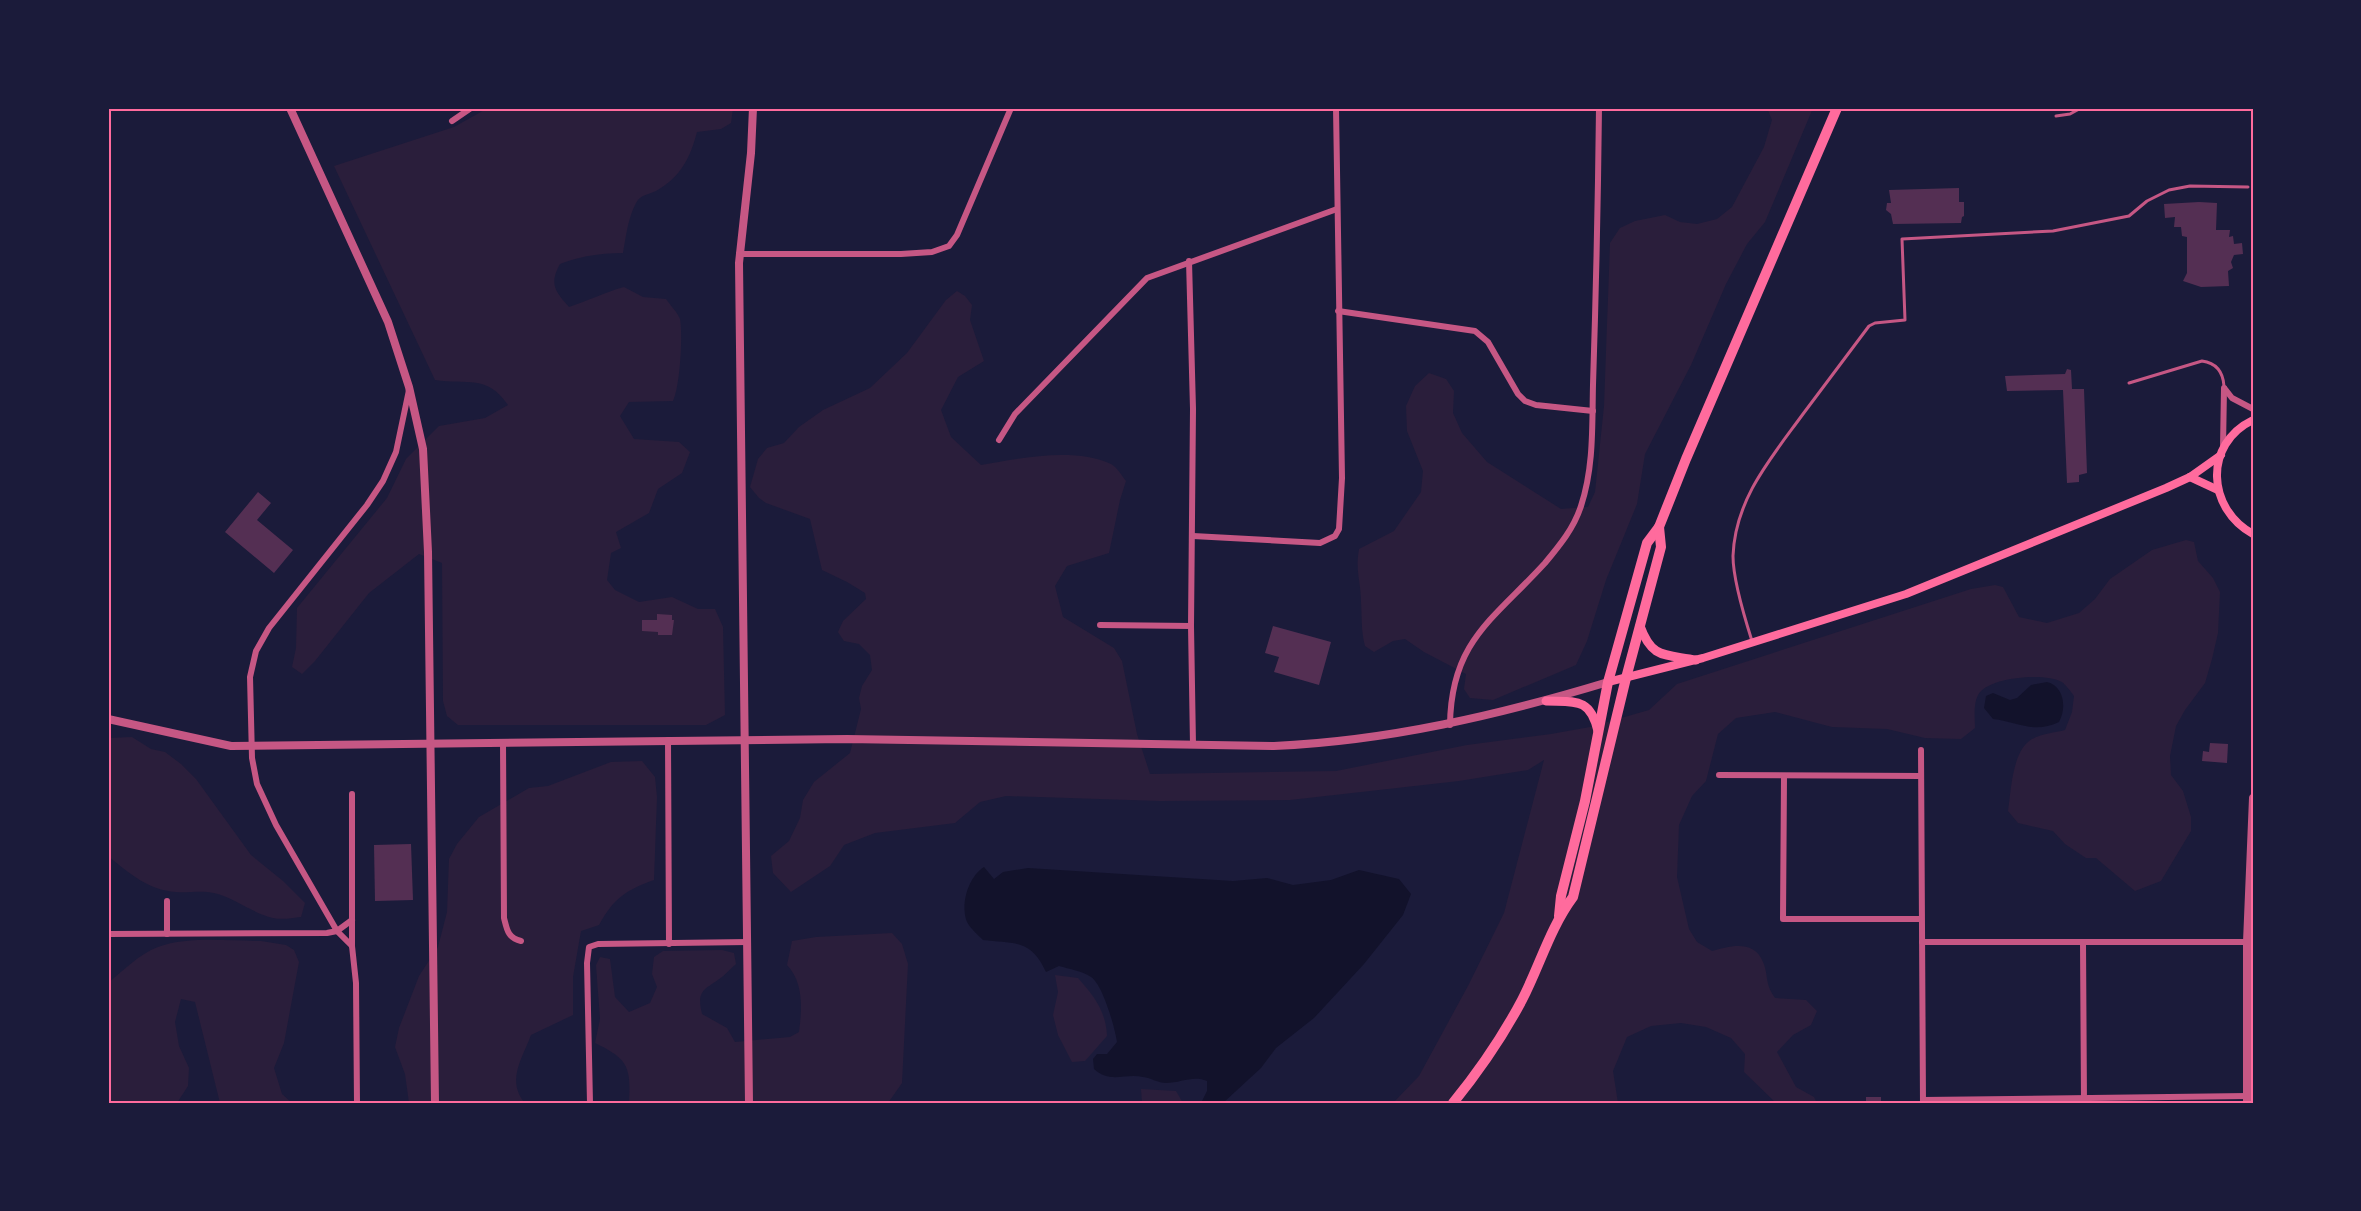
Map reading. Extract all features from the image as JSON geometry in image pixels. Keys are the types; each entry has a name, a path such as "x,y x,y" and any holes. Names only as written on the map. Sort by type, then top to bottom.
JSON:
{"highway":[{"path":"1559,916 1608,682 1647,543 1659,527 1837,108"},
{"path":"1453,1103 1488,1056 1512,1018 1559,916 1573,897 1660,547 1659,527"}],"main road":[{"path":"2253,420 2233,434 2222,453 2217,476 2218,490 2231,516 2253,534"},
{"path":"1608,682 1696,660 1906,594 2190,477 2222,453"},
{"path":"2190,477 2218,490"},
{"path":"1640,626 1649,647 1656,653 1696,660"},
{"path":"1546,701 1584,704 1592,711 1598,733"}],"street":[{"path":"290,108 388,322 410,387 420,435 425,480 428,552 435,1103"},
{"path":"452,121 471,108"},
{"path":"748,1103 740,254 751,153 753,108"},
{"path":"740,254 901,254 932,252 949,246 954,240 1011,108"},
{"path":"1193,537 1320,543 1335,536 1341,521 1336,108"},
{"path":"1450,724 1452,690 1459,667 1472,639 1559,547 1576,520 1589,473 1598,247 1599,108"},
{"path":"999,440 1015,414 1138,285 1157,273 1337,209"},
{"path":"1190,261 1193,409 1192,745"},
{"path":"1338,311 1475,331 1488,342 1518,394 1525,401 1536,405 1593,411"},
{"path":"352,946 338,931 276,825 262,796 254,771 249,690 256,651 269,628 367,505 383,481 396,452 410,387"},
{"path":"2224,388 2232,398 2253,409"},
{"path":"2222,453 2224,388"},
{"path":"1100,625 1191,626"},
{"path":"108,719 231,746 745,739 1192,745 1312,744 1385,736 1450,724 1546,701 1608,682"},
{"path":"668,740 669,944"},
{"path":"503,742 506,892 504,918 508,933 513,939 521,941"},
{"path":"1921,750 1923,1102 2247,1100 2250,1028 2250,958 2247,942 2253,798"},
{"path":"1719,775 1921,776"},
{"path":"1784,777 1783,919 1921,919"},
{"path":"352,794 352,946 356,983 357,1103"},
{"path":"167,901 167,934"},
{"path":"108,934 286,934 338,931 352,920"},
{"path":"590,1103 587,963 589,948 598,944 748,942"},
{"path":"1922,942 2247,942"},
{"path":"2083,943 2084,1101"}],"lane":[{"path":"2056,116 2070,114 2081,108"},
{"path":"1752,642 1743,614 1733,556 1740,518 1752,485 1771,456 1869,326 1875,323 1905,320 1902,239 2053,231 2129,216 2147,201 2169,190 2190,186 2248,187"},
{"path":"2129,383 2202,361 2211,362 2222,373 2224,388"}],"shaded area":[{"path":"488,108 733,108 731,123 721,129 697,132 688,158 672,180 638,200 629,221 623,253 591,255 560,264 554,282 557,292 569,307 624,287 643,297 666,299 680,319 680,361 673,401 629,402 620,416 634,439 679,442 690,452 682,473 658,489 649,513 616,532 621,548 611,553 607,580 615,590 639,602 672,597 698,609 715,609 723,627 725,715 706,725 458,725 447,716 443,701 442,563 419,554 369,593 302,674 292,667 296,648 297,608 387,498 406,459 439,426 485,418 508,405 500,395 484,385 435,380 334,166 454,127"},
{"path":"1767,108 1813,108 1765,222 1747,244 1726,284 1691,365 1645,454 1637,504 1606,580 1587,641 1576,665 1493,700 1470,698 1464,689 1466,674 1424,652 1405,639 1393,641 1374,652 1365,646 1358,570 1359,549 1394,531 1421,492 1423,471 1407,431 1406,406 1415,386 1429,373 1446,379 1454,391 1453,413 1462,433 1487,462 1561,509 1588,507 1595,492 1604,406 1610,243 1620,228 1635,221 1665,215 1680,222 1697,224 1717,219 1732,207 1764,147 1772,120"},
{"path":"957,291 965,296 972,305 970,320 984,361 958,377 941,410 951,437 981,465 1047,456 1081,456 1111,464 1126,481 1109,553 1067,566 1055,586 1063,617 1114,648 1122,661 1137,734 1150,774 1336,771 1467,745 1590,727 1649,710 1677,684 1971,589 1995,585 2003,587 2019,617 2047,623 2079,613 2095,599 2110,579 2152,550 2186,540 2194,542 2198,561 2213,578 2220,592 2218,633 2205,683 2176,726 2170,756 2171,775 2183,791 2191,817 2191,831 2161,881 2135,891 2096,858 2086,858 2065,844 2053,831 2018,823 2008,811 2013,774 2019,756 2032,739 2065,730 2072,712 2074,696 2064,683 2054,679 2017,678 2004,680 1983,689 1975,703 1975,728 1961,739 1925,738 1887,729 1832,727 1775,712 1736,718 1718,734 1706,781 1692,796 1679,825 1677,877 1689,929 1697,942 1712,951 1733,946 1754,950 1763,962 1769,988 1775,998 1806,1000 1817,1011 1811,1025 1793,1035 1777,1052 1796,1087 1814,1097 1817,1103 1776,1103 1744,1072 1745,1054 1731,1038 1706,1027 1681,1023 1651,1026 1627,1037 1613,1071 1618,1103 1393,1103 1419,1076 1504,913 1544,760 1528,770 1459,781 1290,800 1160,801 1006,796 980,802 955,823 875,833 844,845 830,866 791,892 773,873 771,856 789,841 800,818 803,800 814,782 850,753 861,709 859,698 862,686 872,670 870,655 859,644 844,641 838,632 843,621 866,599 865,593 822,570 810,519 766,503 750,487 758,459 767,448 784,443 799,427 823,410 870,388 907,353 946,300"},
{"path":"2047,682 2057,688 2062,698 2063,710 2059,722 2042,727 2026,726 1993,719 1984,708 1986,696 1993,693 2010,700 2017,698 2031,685"},
{"path":"132,737 151,749 165,752 196,779 251,855 283,881 305,903 301,917 273,918 214,893 166,891 139,880 108,856 108,738"},
{"path":"642,761 655,777 657,797 654,880 622,896 610,908 599,925 581,931 573,977 573,1015 531,1035 520,1061 516,1078 519,1095 525,1103 409,1103 405,1074 395,1047 399,1028 419,976 438,947 447,912 449,859 457,844 479,817 529,788 548,786 611,762"},
{"path":"984,867 994,879 1003,872 1028,868 1233,881 1267,878 1293,885 1331,880 1359,870 1399,879 1411,894 1403,915 1364,964 1314,1018 1276,1048 1261,1068 1223,1103 1201,1103 1207,1091 1207,1081 1202,1079 1163,1083 1136,1076 1106,1076 1094,1069 1093,1059 1097,1054 1107,1054 1117,1042 1111,1017 1100,989 1091,977 1084,973 1059,966 1046,972 1034,953 1027,948 1012,943 983,940 974,931 967,922 965,900 974,877"},
{"path":"892,933 902,944 908,964 902,1083 888,1103 629,1103 629,1080 625,1065 615,1054 595,1043 600,1019 596,965 600,957 610,959 615,997 629,1012 650,1003 657,987 652,974 654,957 663,951 722,950 734,953 736,964 703,991 700,1006 702,1014 727,1028 735,1042 790,1037 799,1032 801,1005 799,988 793,972 787,965 792,941 816,937"},
{"path":"183,941 261,941 286,945 294,950 299,962 284,1043 274,1068 282,1094 292,1103 220,1103 195,1002 181,999 175,1022 179,1046 189,1068 188,1086 177,1103 108,1103 108,983 144,954 158,947"},
{"path":"1055,975 1078,978 1102,1011 1107,1036 1085,1061 1072,1062 1058,1035 1053,1015 1058,992"},
{"path":"1141,1089 1176,1091 1183,1103 1142,1103"}],"building":[{"path":"1959,188 1959,202 1964,202 1964,216 1961,223 1893,224 1891,214 1886,210 1887,203 1891,203 1889,190"},
{"path":"2217,203 2216,230 2230,230 2229,237 2233,236 2234,244 2242,243 2243,254 2234,255 2231,262 2233,268 2228,271 2229,286 2201,287 2183,281 2187,273 2187,237 2182,236 2181,227 2174,227 2175,217 2165,218 2164,204"},
{"path":"2067,369 2071,370 2072,389 2084,389 2087,473 2079,475 2079,482 2067,483 2063,390 2007,391 2005,376 2065,374"},
{"path":"258,492 271,503 257,520 293,550 274,573 225,532"},
{"path":"657,614 672,615 672,620 674,620 672,635 658,635 658,632 642,631 642,620 657,620"},
{"path":"1273,626 1331,642 1319,685 1274,672 1279,657 1265,653"},
{"path":"2210,743 2228,744 2227,763 2202,761 2203,751 2209,752"},
{"path":"411,844 413,900 375,901 374,845"},
{"path":"1866,1097 1881,1097 1881,1103 1866,1103"}]}
